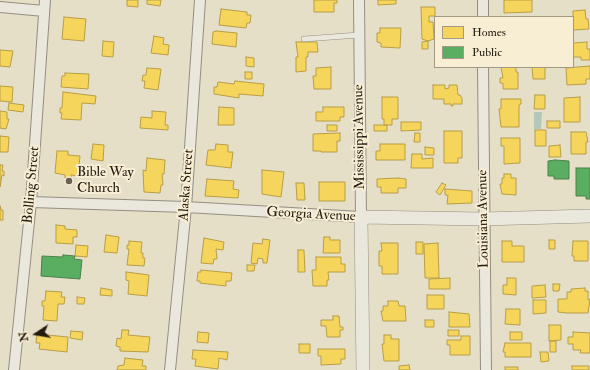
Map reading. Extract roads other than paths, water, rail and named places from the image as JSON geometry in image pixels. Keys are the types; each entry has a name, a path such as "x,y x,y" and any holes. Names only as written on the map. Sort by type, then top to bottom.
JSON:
{"street":[{"name":"Bolling Street","path":"14,370 31,202 45,0"},
{"name":"Alaska Street","path":"170,370 186,207 200,0"},
{"name":"Mississippi Avenue","path":"359,0 363,370"},
{"path":"483,0 483,16"},
{"path":"0,7 44,11"},
{"name":"Louisiana Avenue","path":"483,68 483,219 486,370"},
{"name":"Georgia Avenue","path":"31,202 186,207 361,218 483,219 590,216"}],"lane":[{"path":"304,39 359,35"}],"place":[{"name":"Bible Way Church","path":"69,181"}]}
